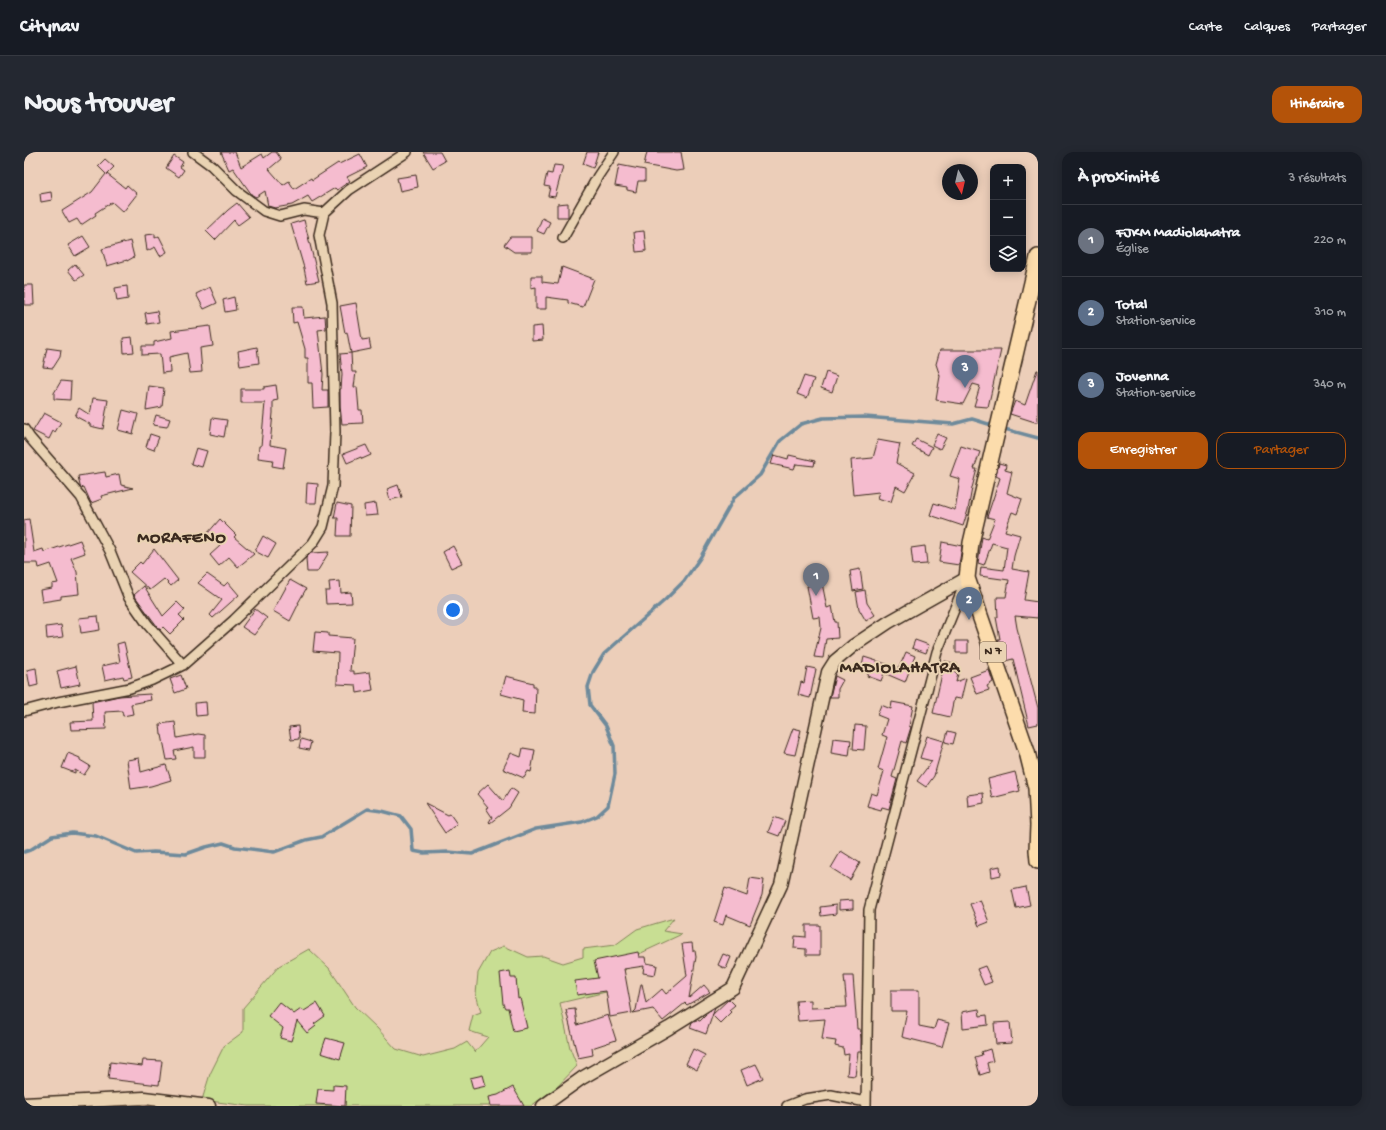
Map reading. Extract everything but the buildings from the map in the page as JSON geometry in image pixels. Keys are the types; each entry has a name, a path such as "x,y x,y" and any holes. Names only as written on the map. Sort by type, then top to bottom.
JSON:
{"main road":[{"name":"N 7","path":"1038,257 971,544 967,578 1027,752 1036,788 1038,825 1036,850 1038,861"}],"street":[{"path":"193,152 212,166 238,191 264,211 280,216 304,210 324,213"},
{"path":"24,711 58,702 130,688 152,680 183,665 234,620 313,543 323,527 333,486 335,432 332,303 319,235 324,213 349,190 408,152"},
{"path":"563,238 598,176 614,152"},
{"path":"24,429 81,497 110,551 129,598 148,625 183,665"},
{"path":"787,1106 805,1099 831,1095 866,1104 869,910 937,652 967,578"},
{"path":"543,1106 582,1078 669,1028 733,988 781,885 828,672 835,661 853,646 889,622 967,578"},
{"path":"24,1104 144,1098 209,1106"}],"green space":[{"path":"674,918 663,931 682,934 639,954 606,992 560,1003 570,1048 577,1066 558,1086 531,1106 248,1106 202,1100 210,1074 224,1046 243,1032 243,1008 279,966 309,949 329,968 355,1007 396,1049 423,1057 455,1049 467,1042 475,1052 488,1037 469,1031 473,1015 481,1012 476,994 478,973 490,952 504,946 528,957 543,956 563,963 583,957 583,949 615,945 637,929"}],"waterway":[{"path":"24,852 30,850 52,836 72,833 96,836 136,853 154,852 186,854 223,843 235,847 274,852 306,840 321,837 367,809 401,816 411,829 413,851 424,853 448,852 472,854 536,829 582,822 597,816 608,806 615,774 614,746 606,726 590,705 588,687 593,672 604,654 665,600 684,581 700,558 734,498 760,475 780,441 801,424 823,418 865,417 953,424 972,419 995,426"},
{"path":"1001,428 1038,438"}],"place":[{"name":"Jovenna","path":"965,388"},
{"name":"FJKM Madiolahatra","path":"816,596"},
{"name":"Total","path":"969,620"}],"district":[{"name":"MORAFENO","path":"182,539"},
{"name":"MADIOLAHATRA","path":"900,669"}]}
